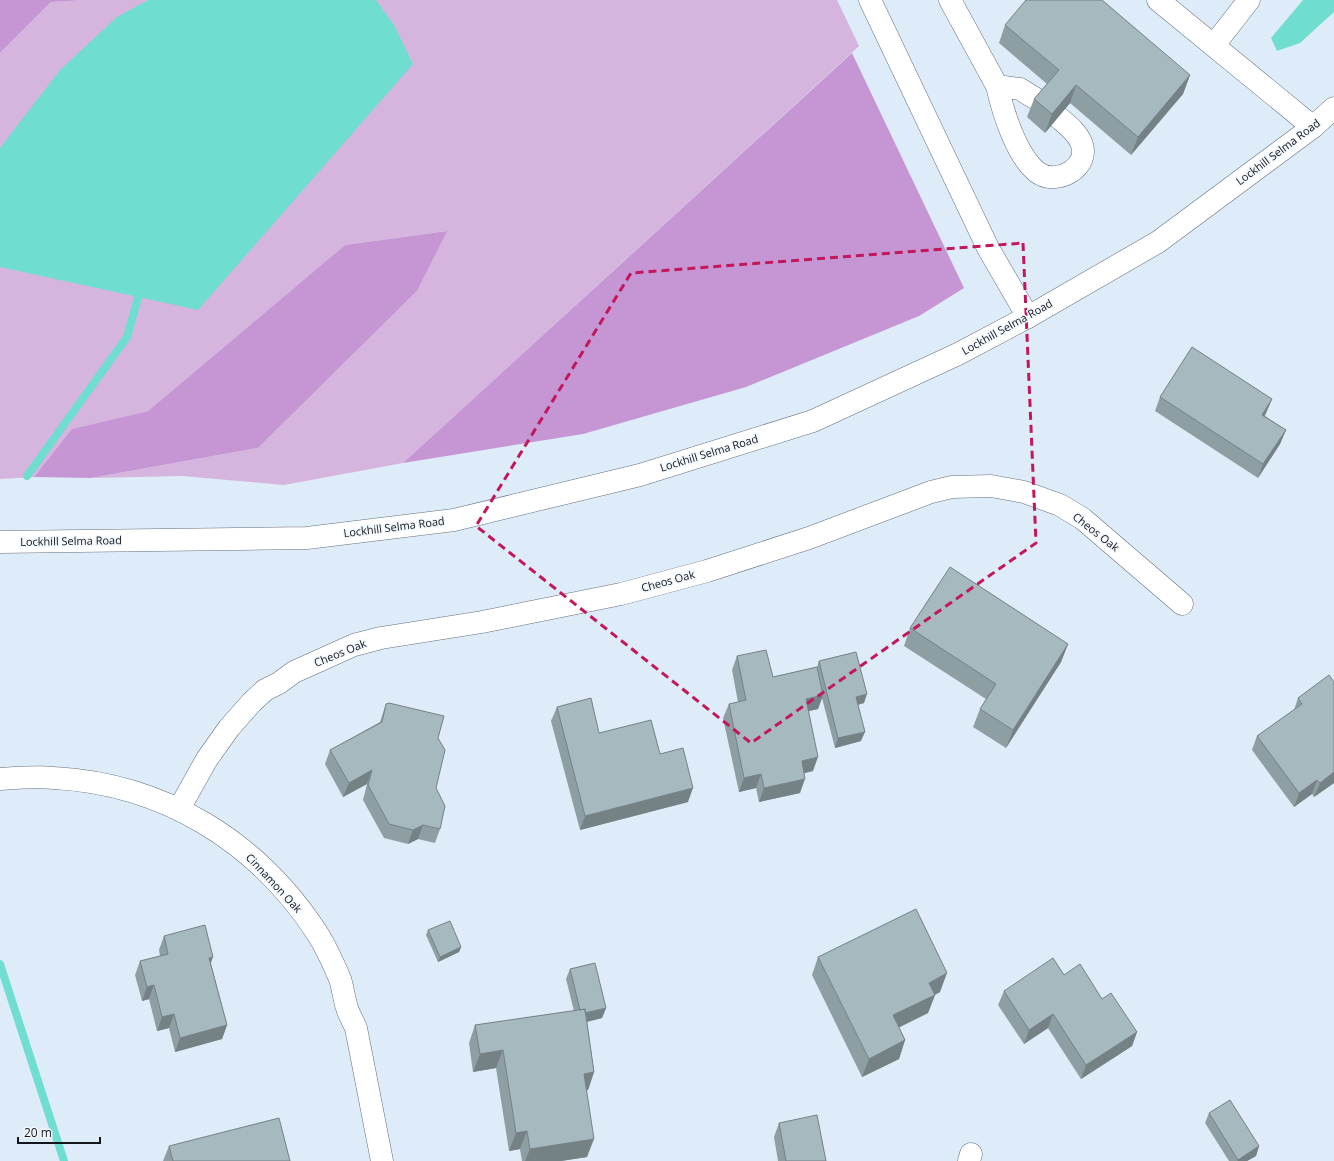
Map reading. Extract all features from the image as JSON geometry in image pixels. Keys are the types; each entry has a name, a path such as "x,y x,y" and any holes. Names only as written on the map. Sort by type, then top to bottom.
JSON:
{"street":[{"path":"870,0 988,248 1028,317"},
{"path":"950,0 997,86 1003,112 1023,155 1038,172 1053,177 1068,174 1078,166 1084,154 1082,143 1075,132 1058,117"},
{"path":"1158,0 1314,127"},
{"path":"1214,45 1249,0"},
{"path":"997,86 1020,89 1040,102"},
{"name":"Lockhill Selma Road","path":"0,542 308,538 454,520 640,475 813,421 958,354 1028,317 1158,242 1314,127 1334,108"},
{"name":"Cheos Oak","path":"179,809 207,759 229,728 252,702 265,690 279,683 294,672 354,645 381,638 482,622 628,592 708,570 809,538 931,492 952,487 991,486 1024,492 1060,505 1083,519 1182,604"},
{"name":"Cinnamon Oak","path":"0,779 54,777 91,782 130,790 179,809 211,826 244,850 295,903 318,934 340,980 348,1010 356,1028 382,1161"}],"highlighted area":[{"path":"1023,243 1036,543 751,743 476,526 631,273"}],"shaded area":[{"path":"0,0 85,0 51,2 0,53"},
{"path":"85,0 837,0 859,46 403,463 284,485 182,476 91,478 258,448 417,291 446,231 345,245 148,411 73,429 34,477 0,479 0,53 51,2"},
{"path":"148,0 376,0 394,25 413,64 198,310 0,267 0,148 60,70 117,17"},
{"path":"1303,0 1334,0 1334,12 1300,43 1277,51 1271,38"},
{"path":"852,53 964,288 919,316 746,387 583,434 403,463"},
{"path":"447,231 417,291 258,448 91,478 34,477 72,429 148,411 345,245"}],"building":[{"path":"1026,0 1102,0 1190,75 1138,137 1076,85 1052,114 1034,99 1059,70 1005,25"},
{"path":"1192,347 1272,399 1262,415 1286,430 1263,464 1160,397"},
{"path":"950,567 1068,644 1013,730 980,709 996,684 910,628"},
{"path":"766,650 773,677 817,667 823,695 806,699 818,757 802,761 805,779 764,788 761,774 744,778 729,704 746,700 737,656"},
{"path":"856,652 867,694 856,697 865,732 838,738 819,661"},
{"path":"1329,675 1334,682 1334,772 1320,783 1317,780 1299,793 1257,736 1302,704 1298,698"},
{"path":"591,698 599,733 651,720 660,754 683,748 693,788 585,816 557,707"},
{"path":"389,703 444,716 438,738 445,750 436,788 445,806 440,829 423,825 413,830 389,824 368,785 372,770 349,783 330,750 382,722 386,704"},
{"path":"916,909 947,973 929,983 935,995 893,1015 905,1040 869,1059 818,957"},
{"path":"450,921 461,947 440,957 428,930"},
{"path":"205,925 213,957 209,958 227,1025 180,1038 174,1014 162,1017 154,985 147,987 140,961 168,954 164,936"},
{"path":"1053,958 1064,975 1080,964 1102,999 1111,993 1137,1032 1086,1065 1053,1014 1029,1030 1004,991"},
{"path":"595,963 606,1008 585,1013 585,1009 580,1010 570,969"},
{"path":"585,1009 594,1072 584,1074 594,1139 530,1149 527,1131 516,1133 503,1050 480,1054 475,1025"},
{"path":"1230,1100 1259,1146 1238,1160 1209,1113"},
{"path":"817,1115 826,1161 786,1161 779,1123"},
{"path":"279,1118 290,1161 173,1161 169,1146"}],"waterway":[{"path":"27,476 127,337 141,287"},
{"path":"0,964 64,1161"}]}
